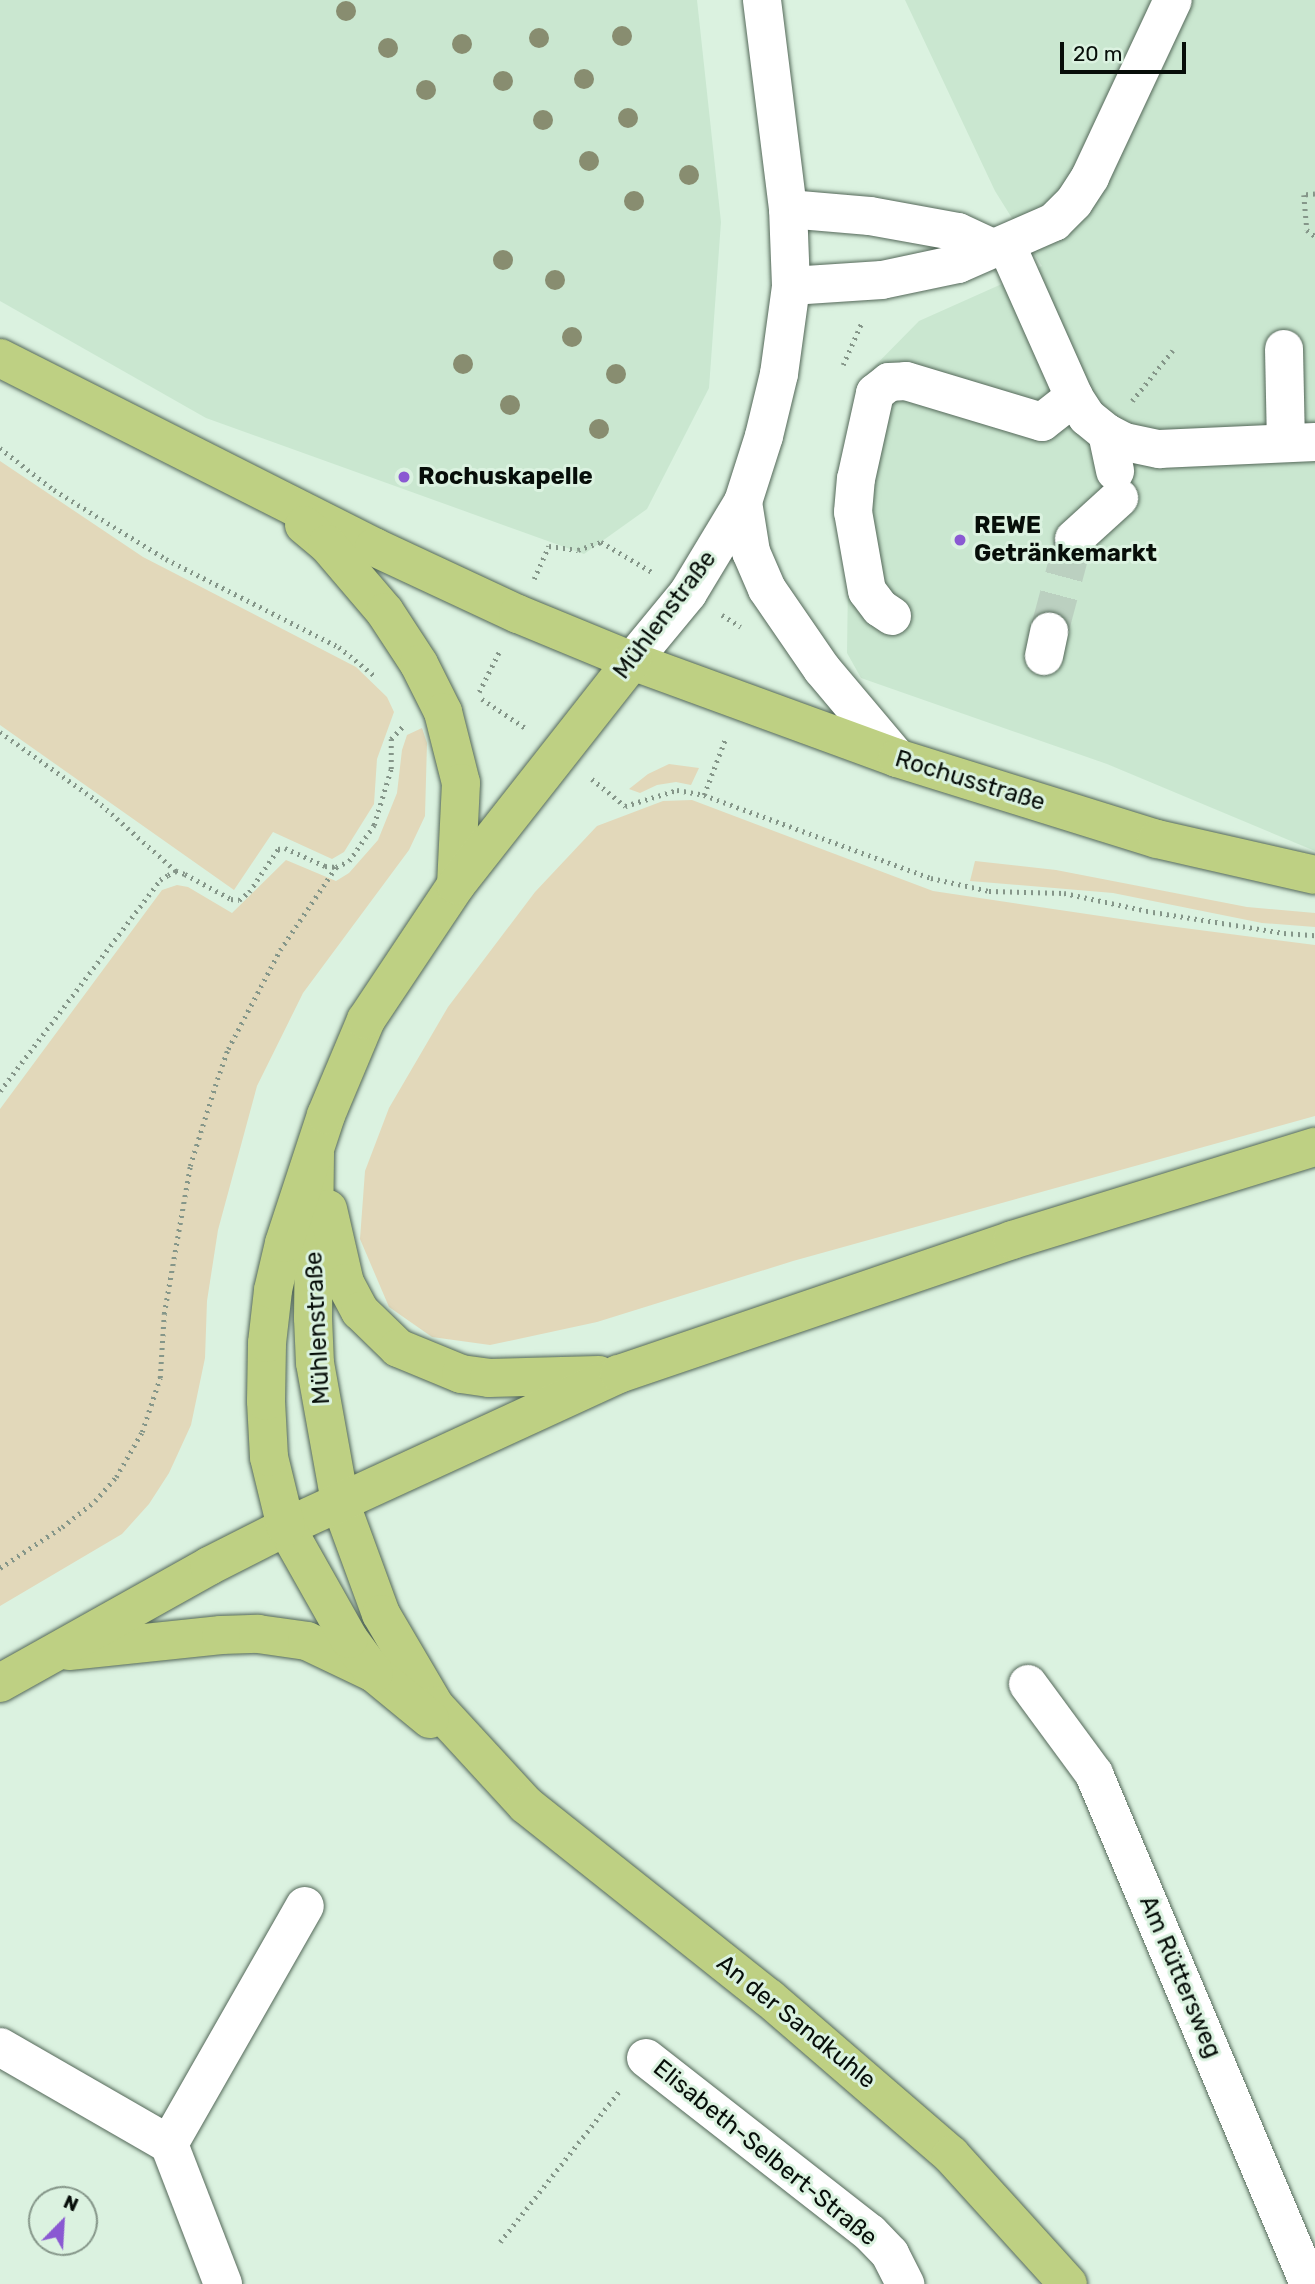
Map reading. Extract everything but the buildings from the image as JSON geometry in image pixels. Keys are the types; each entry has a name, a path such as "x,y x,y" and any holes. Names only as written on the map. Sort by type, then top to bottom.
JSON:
{"main road":[{"path":"0,358 261,492 327,544 385,612 419,664 443,712 461,783 456,885"},
{"name":"Rochusstraße","path":"261,492 490,602 632,661 897,758 1157,839 1315,875"},
{"name":"Mühlenstraße","path":"286,1527 270,1457 267,1343 278,1266 335,1089 366,1020 456,885 632,661"},
{"path":"0,1683 286,1527 619,1374 986,1248 1315,1147"},
{"path":"315,1153 345,1283 360,1311 398,1348 461,1374 489,1378 619,1374"},
{"name":"Mühlenstraße","path":"315,1153 315,1363 340,1502"},
{"name":"An der Sandkuhle","path":"340,1502 363,1572 401,1653 435,1706 503,1783"},
{"name":"An der Sandkuhle","path":"286,1527 349,1639 374,1673 568,1839 769,1998 919,2126 993,2198 1068,2284"},
{"path":"50,1654 221,1635 258,1634 307,1641 374,1673"}],"street":[{"name":"Mühlenstraße","path":"632,661 688,593 743,502 773,406 791,286 788,209 762,0"},
{"path":"791,286 881,280 958,264 1054,222 1074,202 1090,177 1172,0"},
{"path":"788,209 870,216 958,232 998,246 1074,397 1087,417 1107,433 1125,442 1159,449 1300,442 1284,349"},
{"path":"892,616 880,608 867,591 853,512 856,479 875,393 889,382 906,382 1042,422 1074,397"},
{"path":"1074,539 1117,484 1107,433"},
{"path":"743,502 751,552 767,589 822,669 897,758"},
{"name":"Am Rüttersweg","path":"1028,1684 1094,1774 1309,2283"},
{"path":"169,2144 305,1906"},
{"path":"0,2047 169,2144 223,2284"},
{"name":"Elisabeth-Selbert-Straße","path":"646,2058 870,2233 890,2254 905,2284"}],"path":[{"path":"1315,194 1304,195 1307,230 1315,236"},
{"path":"1107,433 1173,350"},
{"path":"0,448 54,490 166,559 339,647 377,677"},
{"path":"443,712 477,695 560,751 625,806 677,790 704,795 943,881 989,891 1065,893 1153,912 1283,933 1315,935"},
{"path":"0,1568 62,1527 95,1501 116,1477 142,1432 160,1378 164,1314 190,1166 228,1049 281,950 336,867 349,861 374,825 391,769 391,738 407,722 402,713"},
{"path":"0,732 96,800 176,871 231,899 239,900 249,892 278,849 285,848 317,864 336,867"},
{"path":"0,1091 160,880 176,871"},
{"path":"500,2242 646,2058"}],"shaded area":[{"path":"0,0 697,0 721,222 709,388 647,509 584,554 206,418 0,301"},
{"path":"905,0 1315,0 1315,851 1107,764 861,678 847,653 848,579 840,475 858,383 919,321 1042,266 995,191"},
{"path":"0,461 143,557 356,667 387,697 394,712 377,759 374,804 344,852 332,859 273,832 234,890 0,725"},
{"path":"422,728 427,743 425,816 409,850 303,993 257,1086 218,1230 207,1301 205,1358 191,1425 169,1473 149,1504 122,1534 0,1606 0,1109 162,890 177,885 188,887 232,913 286,860 336,881 349,873 378,840 397,793 402,750 407,735"},
{"path":"669,764 699,768 691,785 676,782 657,785 640,793 629,789 648,774"},
{"path":"692,800 933,891 1315,945 1315,1116 793,1261 597,1322 490,1345 432,1337 389,1307 360,1239 365,1171 389,1108 448,1007 535,892 597,826 663,801"},
{"path":"975,861 1056,870 1247,907 1315,913 1315,927 1262,923 1113,893 970,881"}],"tunnel":[{"path":"1049,632 1074,539"}],"place":[{"name":"Rochuskapelle","path":"404,477"},
{"name":"REWE Getränkemarkt","path":"960,540"}]}
